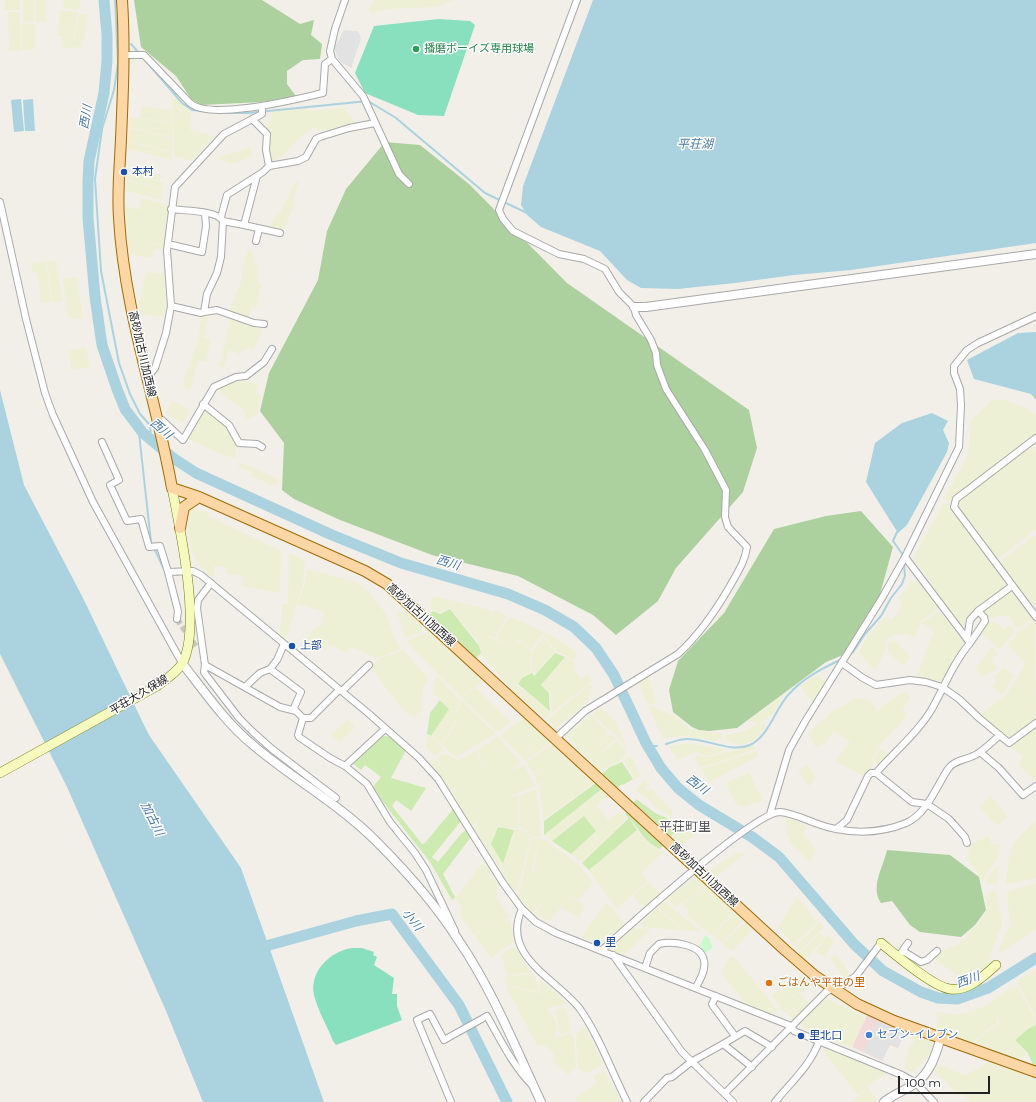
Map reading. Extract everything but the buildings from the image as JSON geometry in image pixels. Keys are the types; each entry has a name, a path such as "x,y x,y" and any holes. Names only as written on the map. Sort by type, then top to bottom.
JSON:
{"main road":[{"name":"高砂加古川加西線","path":"122,0 125,55 119,217 134,324 159,423 172,488 199,497 366,571 387,584 796,959 833,989 876,1014 1036,1072"},
{"path":"172,488 187,571 189,633 181,665"},
{"path":"180,528 184,507 199,497"},
{"name":"平荘大久保線","path":"0,773 157,686 181,665"},
{"path":"880,945 900,954 929,979 950,989 965,987 977,981 996,965"}],"street":[{"path":"345,0 335,29 330,51 332,60 364,96 366,104 399,174 409,184"},
{"path":"556,738 585,710 678,654 700,632 719,605 742,566 747,547 728,527 725,517 726,490 705,450 666,389 657,365 656,353 651,340 636,315 634,307 619,292 605,269 584,259 559,254 513,231 503,219 500,210 577,0"},
{"path":"125,55 144,55 194,106 212,109 262,106 323,93 325,64 332,60"},
{"path":"147,378 154,370 166,333 171,306 168,244 171,209 175,187 224,134 262,114 262,106"},
{"path":"252,119 267,134 266,150 269,166"},
{"path":"204,312 208,290 217,273 221,257 222,219 227,195 257,176 269,166 298,161 306,157 316,139 320,137 349,128 375,123"},
{"path":"244,225 257,176"},
{"path":"0,202 26,319 45,393 53,415 93,502 181,665 223,716 242,736 283,769 340,810 377,842 417,886 459,940"},
{"path":"171,209 206,213 222,219 280,234"},
{"path":"168,244 202,252 206,226 206,213"},
{"path":"256,241 258,229"},
{"path":"634,307 654,306 1036,254"},
{"path":"171,306 197,312 217,310 254,323 264,324"},
{"path":"770,814 789,750 806,720 879,604 905,557 959,447 961,405 960,389 954,373 954,366 968,350 978,343 1036,316"},
{"path":"159,423 162,420 183,440 214,387 236,378 246,376 264,362 272,349"},
{"path":"203,404 229,425 239,443 254,444 262,447"},
{"path":"1036,438 956,498 954,502 954,507 1036,617"},
{"path":"102,442 119,480 110,485 127,522 141,519 149,547 160,546 178,611 177,620"},
{"path":"905,557 968,641"},
{"path":"168,572 197,572 340,690 419,758 438,779 503,883 522,909 536,922 556,933 792,1026 794,1031 870,1061 916,1083 934,1102"},
{"path":"211,583 198,600 197,608 205,662 204,672 239,718 272,749 336,798"},
{"path":"968,641 970,620 978,611 1012,586"},
{"path":"836,829 847,820 868,776 871,773 876,773 919,726 933,708 942,687 960,654 968,641 985,621 984,617 978,611"},
{"path":"246,686 260,674 270,669 277,660 284,644"},
{"path":"197,648 205,662 280,707 293,710 303,718 311,718 369,665"},
{"path":"842,663 876,685 910,680 926,682 942,687 959,699 1009,743 1036,723"},
{"path":"270,669 301,692 293,710"},
{"path":"303,718 298,735 299,737 330,758 345,766 367,784 390,822 415,853 428,874 459,940 503,1019 541,1102"},
{"path":"345,766 385,729"},
{"path":"602,950 730,841 753,824 770,814 780,812 792,814 836,829 865,832 889,828 913,820 927,804 949,768 955,762 980,752 1000,735"},
{"path":"980,752 999,768 1023,795 1036,786"},
{"path":"876,773 912,802 927,804 949,818 965,838 967,843"},
{"path":"522,909 517,919 517,930 524,954 536,968 579,1008 589,1024 627,1102"},
{"path":"908,943 900,954 921,962 927,960 937,951"},
{"path":"644,968 650,953 659,944 679,944 694,948 700,952 705,962 696,988"},
{"path":"725,1093 826,992 851,981 880,945"},
{"path":"613,955 670,1036 691,1062 733,1102"},
{"path":"716,996 712,1004 735,1036"},
{"path":"452,1102 417,1020 430,1014 444,1040 487,1016 525,1079 535,1089"},
{"path":"644,1102 667,1078 672,1077 691,1062 744,1031 772,1047"},
{"path":"884,1102 916,1083 926,1074 935,1057 941,1037"},
{"path":"775,1102 810,1061 816,1052 819,1041"},
{"path":"723,1044 752,1067"}],"shaded area":[{"path":"344,30 358,31 361,38 351,68 339,61 334,48"},
{"path":"867,1015 907,1029 898,1048 890,1045 882,1061 852,1047"},
{"path":"879,1020 906,1029 898,1048 890,1044 882,1060 864,1052"}],"green space":[{"path":"5,0 20,0 20,10 4,10"},
{"path":"23,0 34,0 34,22 23,21"},
{"path":"36,0 46,0 46,22 36,22"},
{"path":"64,0 81,0 79,10 63,8"},
{"path":"134,0 262,0 300,24 314,20 311,35 322,44 320,59 303,60 287,71 287,84 296,96 263,102 201,105 191,99 176,76 141,47"},
{"path":"375,0 454,0 435,7 387,9 372,13 368,9"},
{"path":"60,10 78,12 73,39 58,35"},
{"path":"8,12 20,12 21,51 9,51"},
{"path":"79,14 88,15 84,40 74,39"},
{"name":"播磨ボーイズ専用球場","path":"439,19 470,21 475,25 444,116 418,115 365,93 355,73 374,26"},
{"path":"22,23 35,24 35,49 22,50"},
{"path":"60,38 83,40 83,47 63,48"},
{"path":"176,98 191,112 190,130 215,136 192,161 174,156 172,99"},
{"path":"142,106 171,110 172,122 140,118"},
{"path":"308,108 310,111 344,108 358,124 328,131 326,129 318,131 316,127 311,129 296,141 282,157 269,163 263,128 273,117 271,111"},
{"path":"130,117 172,123 172,137 129,127"},
{"path":"129,128 172,138 172,151 128,141"},
{"path":"128,142 172,152 172,160 128,149"},
{"path":"385,142 420,145 469,184 567,283 749,410 757,448 743,492 676,568 658,601 616,635 593,615 518,576 432,555 340,520 294,499 282,490 284,443 260,411 269,373 318,280 327,231 346,189"},
{"path":"250,147 252,156 241,161 230,164 219,159 219,157"},
{"path":"127,167 161,175 160,181 143,177 164,183 163,189 127,179"},
{"path":"127,180 163,190 161,200 126,191"},
{"path":"296,181 299,183 295,193 294,206 284,229 281,232 270,230 274,217 280,213"},
{"path":"142,198 168,205 164,245 141,241 164,246 164,250 155,249 150,258 130,254 127,239 125,206 150,212 139,209"},
{"path":"248,250 253,252 254,265 259,266 257,282 261,283 257,307 252,307 247,319 228,312 241,282 243,265"},
{"path":"55,260 63,301 52,302 47,261"},
{"path":"46,261 51,302 41,303 38,277 36,273 32,271 31,264"},
{"path":"146,272 164,274 166,303 164,317 141,314 139,303"},
{"path":"77,277 83,318 74,319 68,317 63,279"},
{"path":"209,313 204,338 211,339 206,362 198,361 191,390 189,390 182,385 198,340 201,315"},
{"path":"231,316 262,325 262,330 254,349 248,347 245,351 242,350 240,354 229,350 224,368 219,366"},
{"path":"86,348 90,367 72,370 68,351"},
{"path":"236,380 255,383 258,385 256,393 261,395 257,415 246,419 244,410 216,389"},
{"path":"1000,399 1025,407 1036,415 1036,436 948,502 945,498 968,454 971,420 992,400"},
{"path":"172,401 190,410 183,423 166,413"},
{"path":"204,408 227,425 237,444 236,458 223,455 188,439"},
{"path":"1031,446 1036,453 1036,529 996,560 954,505 955,502"},
{"path":"240,462 279,479 277,485 272,485 251,476 252,472 238,467"},
{"path":"945,501 1007,585 969,614 962,629 928,585 931,582 913,558"},
{"path":"196,507 197,510 208,512 209,516 281,551 280,593 241,586 243,575 227,574 226,567 214,566 215,576 209,576 199,565 192,551 187,528 191,509"},
{"path":"861,511 893,547 877,605 843,655 826,662 737,728 709,731 699,730 692,727 673,712 669,690 678,661 724,613 774,529 826,516"},
{"path":"1036,534 1036,611 1000,564 1001,561"},
{"path":"289,553 305,560 305,562 303,584 286,639 279,634 282,604 288,604"},
{"path":"307,569 357,582 365,587 386,614 394,638 400,648 399,650 376,658 351,647 347,653 330,645 325,650 306,639 314,629 321,626 325,612 298,604 305,583"},
{"path":"910,581 918,581 939,608 920,622 921,623 915,638 907,634 897,634 889,637 885,642 885,651 876,669 874,670 859,652 868,635 886,616 892,620 902,604 898,598 907,589"},
{"path":"1009,590 1013,591 1033,618 1018,629 1007,615 988,618 981,612"},
{"path":"437,597 450,600 450,608 439,613 431,609 431,599"},
{"path":"451,600 490,610 492,614 493,610 507,615 495,638 482,634 501,642 508,643 501,641 497,637 506,620 512,617 544,632 531,649 523,641 531,651 530,667 532,672 522,678 517,685 550,711 550,714 546,719 536,711 532,711 512,694 513,691 481,654 477,640 482,629 476,639 450,608","holes":["521,639 523,641 513,643"]},
{"path":"450,609 479,646 481,653 476,658 429,616 433,611 440,614"},
{"path":"397,611 414,616 421,623 423,632 405,639"},
{"path":"939,611 966,644 942,681 916,678 934,631 922,623"},
{"path":"1035,620 1036,719 1010,737 979,716 1007,694 1026,663 1008,645 1019,631"},
{"path":"994,621 1005,630 1009,625 1015,632 999,649 979,632 985,623"},
{"path":"545,632 566,644 576,653 575,660 557,652 543,634"},
{"path":"426,633 434,634 483,681 461,697 407,643 408,640"},
{"path":"543,637 555,652 535,674 532,669 532,653"},
{"path":"893,639 910,656 903,666 888,653 888,643"},
{"path":"992,647 998,653 991,661 998,668 983,677 975,669"},
{"path":"403,649 427,679 427,685 424,684 421,704 423,705 422,710 414,717 400,707 370,666 384,656 393,655"},
{"path":"555,653 565,657 541,685 549,693 550,711 518,684 522,678 532,673 534,676"},
{"path":"566,657 574,661 574,670 581,679 588,674 592,681 552,713 550,692 541,685"},
{"path":"1004,667 1013,676 1002,695 992,686 997,681 994,677"},
{"path":"648,674 656,702 653,705 647,702 638,682"},
{"path":"817,674 827,683 813,704 801,686"},
{"path":"436,675 460,700 455,714 433,693"},
{"path":"590,684 592,686 589,700 572,716 556,728 547,720"},
{"path":"475,688 511,722 497,732 461,698"},
{"path":"905,692 911,698 902,710 907,714 900,724 881,744 872,760 871,771 865,777 835,761 850,742 834,731 824,744 815,747 808,733 834,710 848,703 855,697 871,701 877,711 898,695"},
{"path":"779,698 781,701 771,716 760,723 750,722 749,720"},
{"path":"440,700 449,709 431,736 427,734 430,713"},
{"path":"461,700 496,734 456,757 442,745 455,725 457,719 441,745 431,736 449,708 456,713"},
{"path":"648,705 675,716 690,729 688,736 662,738"},
{"path":"602,708 616,722 629,752 616,735 607,729 593,715"},
{"path":"591,714 608,733 600,743 610,734 617,738 592,760 618,740 627,753 621,760 600,771 566,735"},
{"path":"525,717 552,742 535,754 514,726"},
{"path":"347,719 355,727 340,742 331,736"},
{"path":"758,723 766,726 755,739 747,743 737,745 727,741 725,736 746,730"},
{"path":"513,725 534,754 525,761 502,737 502,734"},
{"path":"1036,728 1035,782 1019,765 1023,756 1010,747"},
{"path":"691,729 721,733 723,738 716,741 691,737 689,736"},
{"path":"427,735 445,750 435,756 426,748"},
{"path":"384,736 391,737 406,750 391,778 426,788 411,811 396,800 392,806 422,844 425,843 453,809 461,821 432,857 438,862 466,830 471,837 443,874 455,897 452,900 430,862 372,788 381,777 365,765 361,770 352,763 374,742"},
{"path":"498,736 521,763 508,772 524,765 535,786 506,798 518,795 519,828 507,829 498,826 499,821 491,844 503,864 515,830 522,829 531,837 518,888 514,891 474,828 478,824 474,818 476,823 472,826 451,793 456,789 450,791 429,762 436,758 449,779 437,758 445,753 458,760 476,751 491,781 477,750"},
{"path":"553,743 595,782 543,820 542,804 551,797 541,803 539,785 571,764 538,785 534,774 552,761 533,773 526,762"},
{"path":"689,743 724,749 724,751 706,756 696,752 677,760 668,746"},
{"path":"753,745 755,749 713,764 699,767 695,758 696,755 707,757"},
{"path":"880,749 890,755 880,765 873,761"},
{"path":"756,751 759,756 710,782 701,769"},
{"path":"631,756 641,776 635,779 624,760"},
{"path":"622,762 633,779 623,785 622,784 616,789 601,775 610,767"},
{"path":"807,764 816,776 810,787 798,771"},
{"path":"749,772 763,801 742,807 736,804 726,783"},
{"path":"645,779 649,785 646,787 648,790 651,788 655,792 652,803 635,790"},
{"path":"596,783 603,788 544,835 544,821"},
{"path":"536,789 541,837 530,836 525,829 520,828 519,796"},
{"path":"603,789 609,795 597,805 608,820 621,811 628,818 582,862 571,854 596,831 584,815 552,841 544,835"},
{"path":"655,793 673,811 671,816 652,806"},
{"path":"991,796 1008,816 997,826 979,807"},
{"path":"636,799 657,814 683,825 671,836 634,803"},
{"path":"628,810 665,844 660,849 645,838 625,814"},
{"path":"584,816 596,831 571,854 552,841"},
{"path":"786,817 807,826 803,834 816,850 810,862 791,844 786,833"},
{"path":"629,818 637,830 589,870 582,863"},
{"path":"1036,820 1036,878 1007,884 1010,850 1015,842"},
{"path":"683,825 701,831 682,845 672,836"},
{"path":"498,827 514,830 503,864 491,844"},
{"path":"637,830 649,844 664,852 641,873 648,881 617,909 589,870"},
{"path":"989,836 992,845 997,843 1000,845 999,854 996,861 986,874 983,882 968,860 969,845"},
{"path":"532,837 538,839 531,872 533,874 539,838 543,839 579,864 593,883 578,900 571,895 549,922 535,913 549,896 532,913 518,897"},
{"path":"887,850 950,855 979,877 986,910 975,925 961,937 920,932 910,925 892,901 881,903 878,897 878,877"},
{"path":"735,853 745,854 716,877 710,871"},
{"path":"485,860 493,873 490,877 492,879 494,877 497,884 497,895 495,900 498,899 509,916 504,922 510,920 514,942 491,958 477,939 478,938 475,936 498,913 474,935 459,913 462,909 455,898"},
{"path":"999,865 997,884 985,883 988,876"},
{"path":"697,876 707,886 676,907 666,899"},
{"path":"649,882 660,894 644,908 633,896"},
{"path":"1036,883 1036,929 1000,953 998,950 1010,925 1007,892"},
{"path":"708,886 711,889 712,895 715,893 734,911 711,935 687,916 689,911 682,904"},
{"path":"993,890 997,892 1002,925 989,959 991,964 966,984 956,974 933,958 940,949 944,950 959,944 968,937 972,929 983,918 987,909 986,895"},
{"path":"571,896 585,906 579,918 561,908"},
{"path":"797,897 818,922 794,944 778,928"},
{"path":"664,901 701,931 682,930 658,907"},
{"path":"607,902 625,924 600,944 581,937"},
{"path":"657,908 681,930 638,927 638,925"},
{"path":"736,912 744,920 721,943 712,935"},
{"path":"746,921 753,928 733,951 722,944"},
{"path":"820,922 824,927 799,952 795,946"},
{"path":"631,928 651,929 624,956 611,950 610,947"},
{"path":"820,933 825,938 805,960 798,954"},
{"path":"705,935 710,939 709,941 713,947 704,954 702,951 703,949 700,946"},
{"path":"828,935 834,941 824,957 815,952"},
{"path":"512,947 516,947 531,973 507,975 501,954"},
{"path":"352,948 362,948 374,952 373,955 377,957 374,965 394,978 392,994 397,994 397,1006 402,1020 336,1045 318,1007 313,986 318,971 329,958 336,953"},
{"path":"836,954 851,976 845,980 830,958"},
{"path":"733,956 778,1010 771,1014 748,1006 722,974 723,969 730,957"},
{"path":"1036,968 1036,1018 1017,982"},
{"path":"534,974 539,992 505,984 507,976"},
{"path":"806,975 816,983 782,1002 800,993 810,1005 794,1020 787,1014 805,1002 785,1013 771,995"},
{"path":"539,978 567,1003 558,1007 555,1005 547,1010 551,1013 557,1024 555,1039 571,1033 574,1038 576,1068 568,1075 555,1063 553,1052 545,1046 537,1045 505,985 531,991 531,994 532,991 541,994"},
{"path":"1011,987 1017,987 1036,1021 1036,1025 1028,1029 1015,1040 1001,1025 995,1013 989,1008 995,1014 998,1022 971,1043 936,1030 937,1016 939,1016 936,1015 937,1012 954,1015 974,1011 988,1004"},
{"path":"824,997 866,1018 851,1048 797,1024"},
{"path":"566,1008 571,1031 560,1034 555,1010"},
{"path":"999,1023 1027,1054 1019,1060 973,1043"},
{"path":"1036,1025 1036,1066 1033,1065 1028,1053 1015,1040 1028,1029"},
{"path":"585,1027 603,1064 602,1066 586,1073 578,1069 576,1040 577,1033"},
{"path":"912,1033 932,1039 932,1046 929,1056 913,1072 904,1069 910,1045 914,1042"},
{"path":"827,1046 888,1072 870,1084 858,1095 823,1051"},
{"path":"992,1060 1036,1075 1036,1102 971,1102 960,1092 955,1092 933,1069 936,1064 966,1075"},
{"path":"605,1071 622,1102 576,1102 575,1099 596,1083 597,1084 593,1076"},
{"path":"868,1087 877,1101 876,1102 851,1102"}],"water":[{"name":"平荘湖","path":"593,0 1036,0 1036,243 851,270 794,275 678,289 641,288 627,280 600,251 541,227 527,215 521,205 523,186"},
{"path":"21,99 24,131 14,132 11,100"},
{"path":"33,99 35,131 25,131 23,100"},
{"path":"1036,332 1036,400 1031,394 974,379 967,360 1018,333"},
{"name":"加古川","path":"0,390 24,485 83,598 149,735 241,868 324,1102 203,1102 166,1011 67,787 0,654"},
{"path":"932,413 948,421 943,430 949,443 947,452 907,525 898,533 866,482 875,443 902,423"}],"waterway":[{"name":"西川","path":"104,0 107,35 107,61 104,93 89,161 88,181 88,218 95,297 102,345 117,389 125,409 143,433 173,458 196,473 332,535 401,563 508,594 545,610 574,627 596,648 614,675 646,743 661,768 678,788 699,805 752,837 779,857 854,944 883,971 921,992 938,998 957,999 988,988 1036,958"},
{"path":"115,0 118,63 114,90 102,129 95,179 101,271 119,363 130,394 140,414 150,425 151,439"},
{"path":"131,44 140,54"},
{"path":"145,60 182,103 192,110 203,111"},
{"path":"225,113 248,113 368,101 396,118 485,193 527,213"},
{"path":"138,424 151,542 164,569"},
{"path":"897,532 893,541 903,555"},
{"path":"848,656 853,652 865,634 881,616 891,598 902,584 905,576 904,563"},
{"path":"666,744 687,739 727,747 742,747 750,745 757,741 767,729 784,700 795,688 814,674 842,659"},
{"path":"648,746 657,746"},
{"name":"小川","path":"255,949 356,921 392,914 459,1005 507,1102"}],"tunnel":[{"path":"177,619 197,648"}],"place":[{"name":"播磨ボーイズ専用球場","path":"416,49"},
{"name":"本村","path":"124,172"},
{"name":"上部","path":"292,646"},
{"name":"里","path":"597,943"},
{"name":"ごはんや平荘の里","path":"769,983"},
{"name":"セブン-イレブン","path":"869,1035"},
{"name":"里北口","path":"801,1036"}],"district":[{"name":"平荘町里","path":"685,827"}]}
